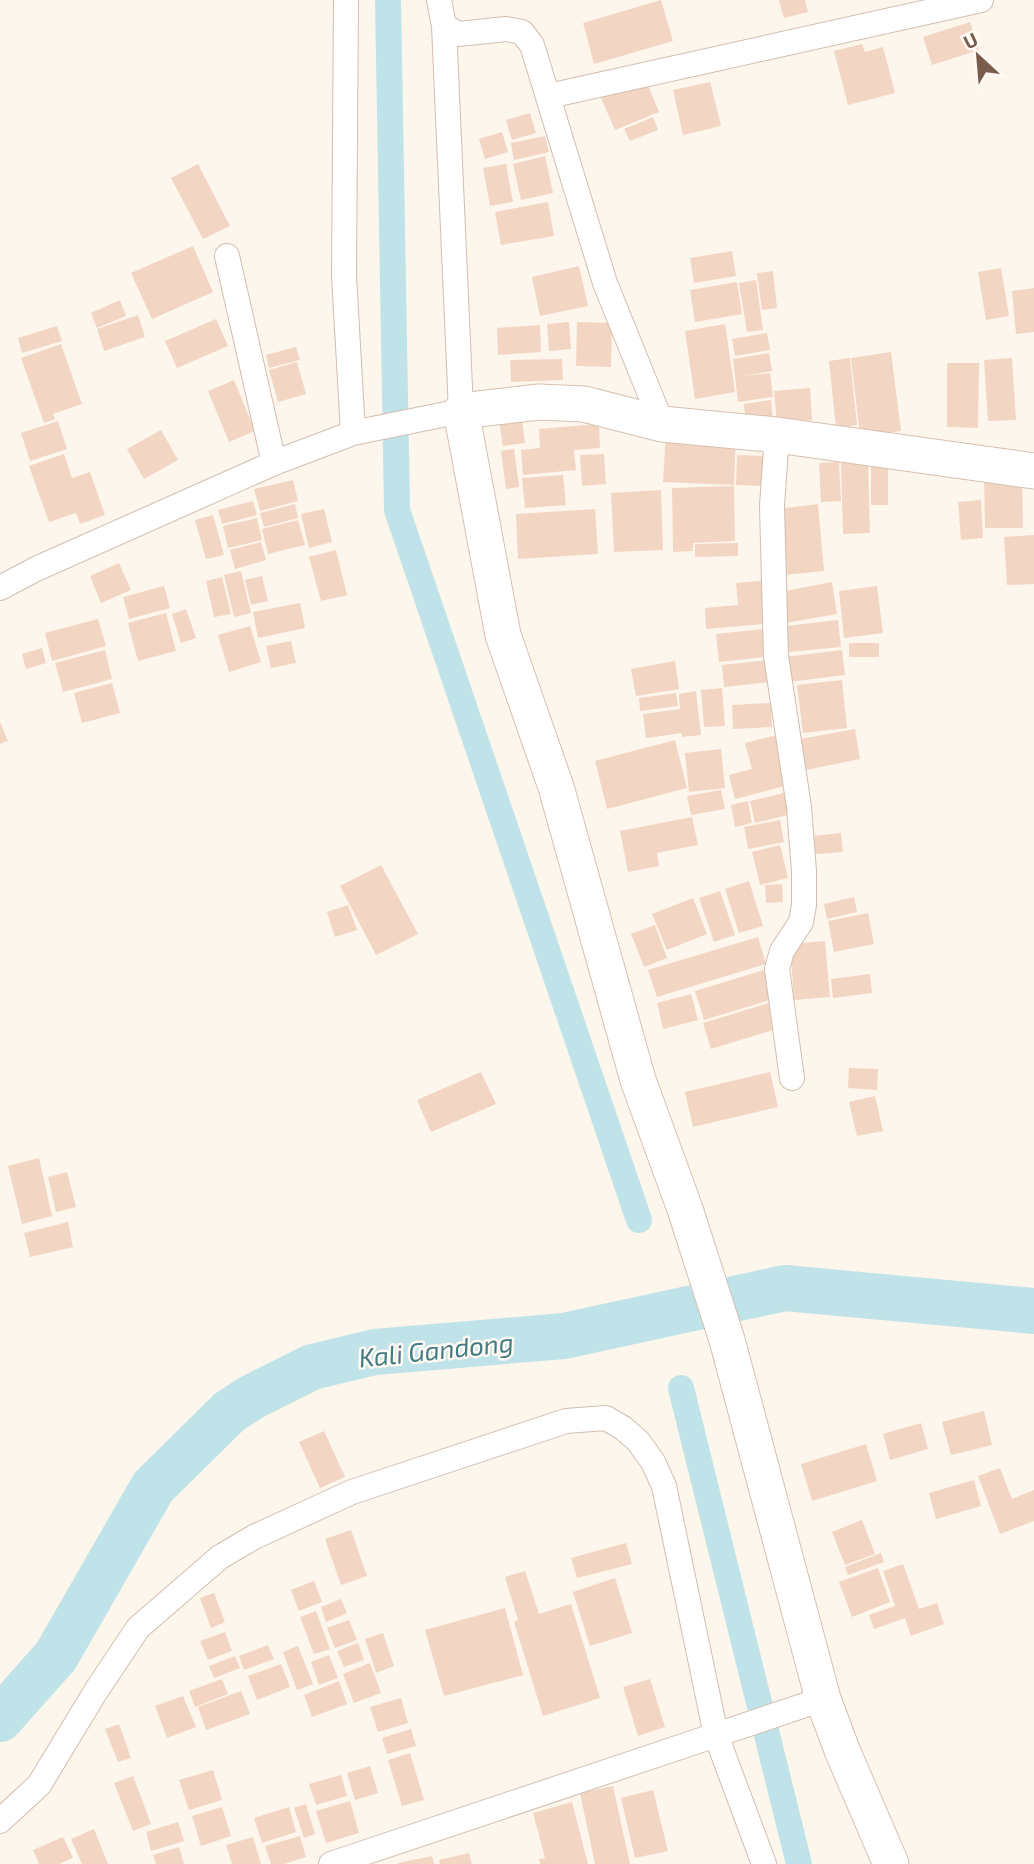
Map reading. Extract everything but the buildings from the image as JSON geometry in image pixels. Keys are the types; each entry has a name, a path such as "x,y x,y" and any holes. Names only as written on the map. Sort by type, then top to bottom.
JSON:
{"street":[{"path":"346,0 344,276 364,430"},
{"path":"439,0 444,26 448,413 503,635 556,787 638,1080 685,1209 727,1340 812,1703 842,1751 891,1864"},
{"path":"549,96 981,0"},
{"path":"444,26 459,34 506,30 522,32 532,45 605,284 662,425"},
{"path":"227,256 274,463"},
{"path":"0,588 36,569 274,463 364,430 448,413 539,402 584,404 662,425 777,435 1034,471"},
{"path":"777,435 772,506 776,656 799,807 804,871 801,922 782,951 777,969 792,1078"},
{"path":"0,1821 39,1786 96,1691 138,1628 219,1557 254,1537 352,1492 566,1421 606,1418 623,1427 638,1441 653,1462 664,1486 679,1546 716,1735 764,1864"},
{"path":"331,1864 812,1703"}],"waterway":[{"path":"388,0 397,510 639,1220"},
{"name":"Kali Gandong","path":"0,1719 56,1656 153,1487 229,1412 252,1397 312,1367 375,1352 564,1336 785,1288 1034,1311"},
{"path":"681,1388 799,1864"}]}
